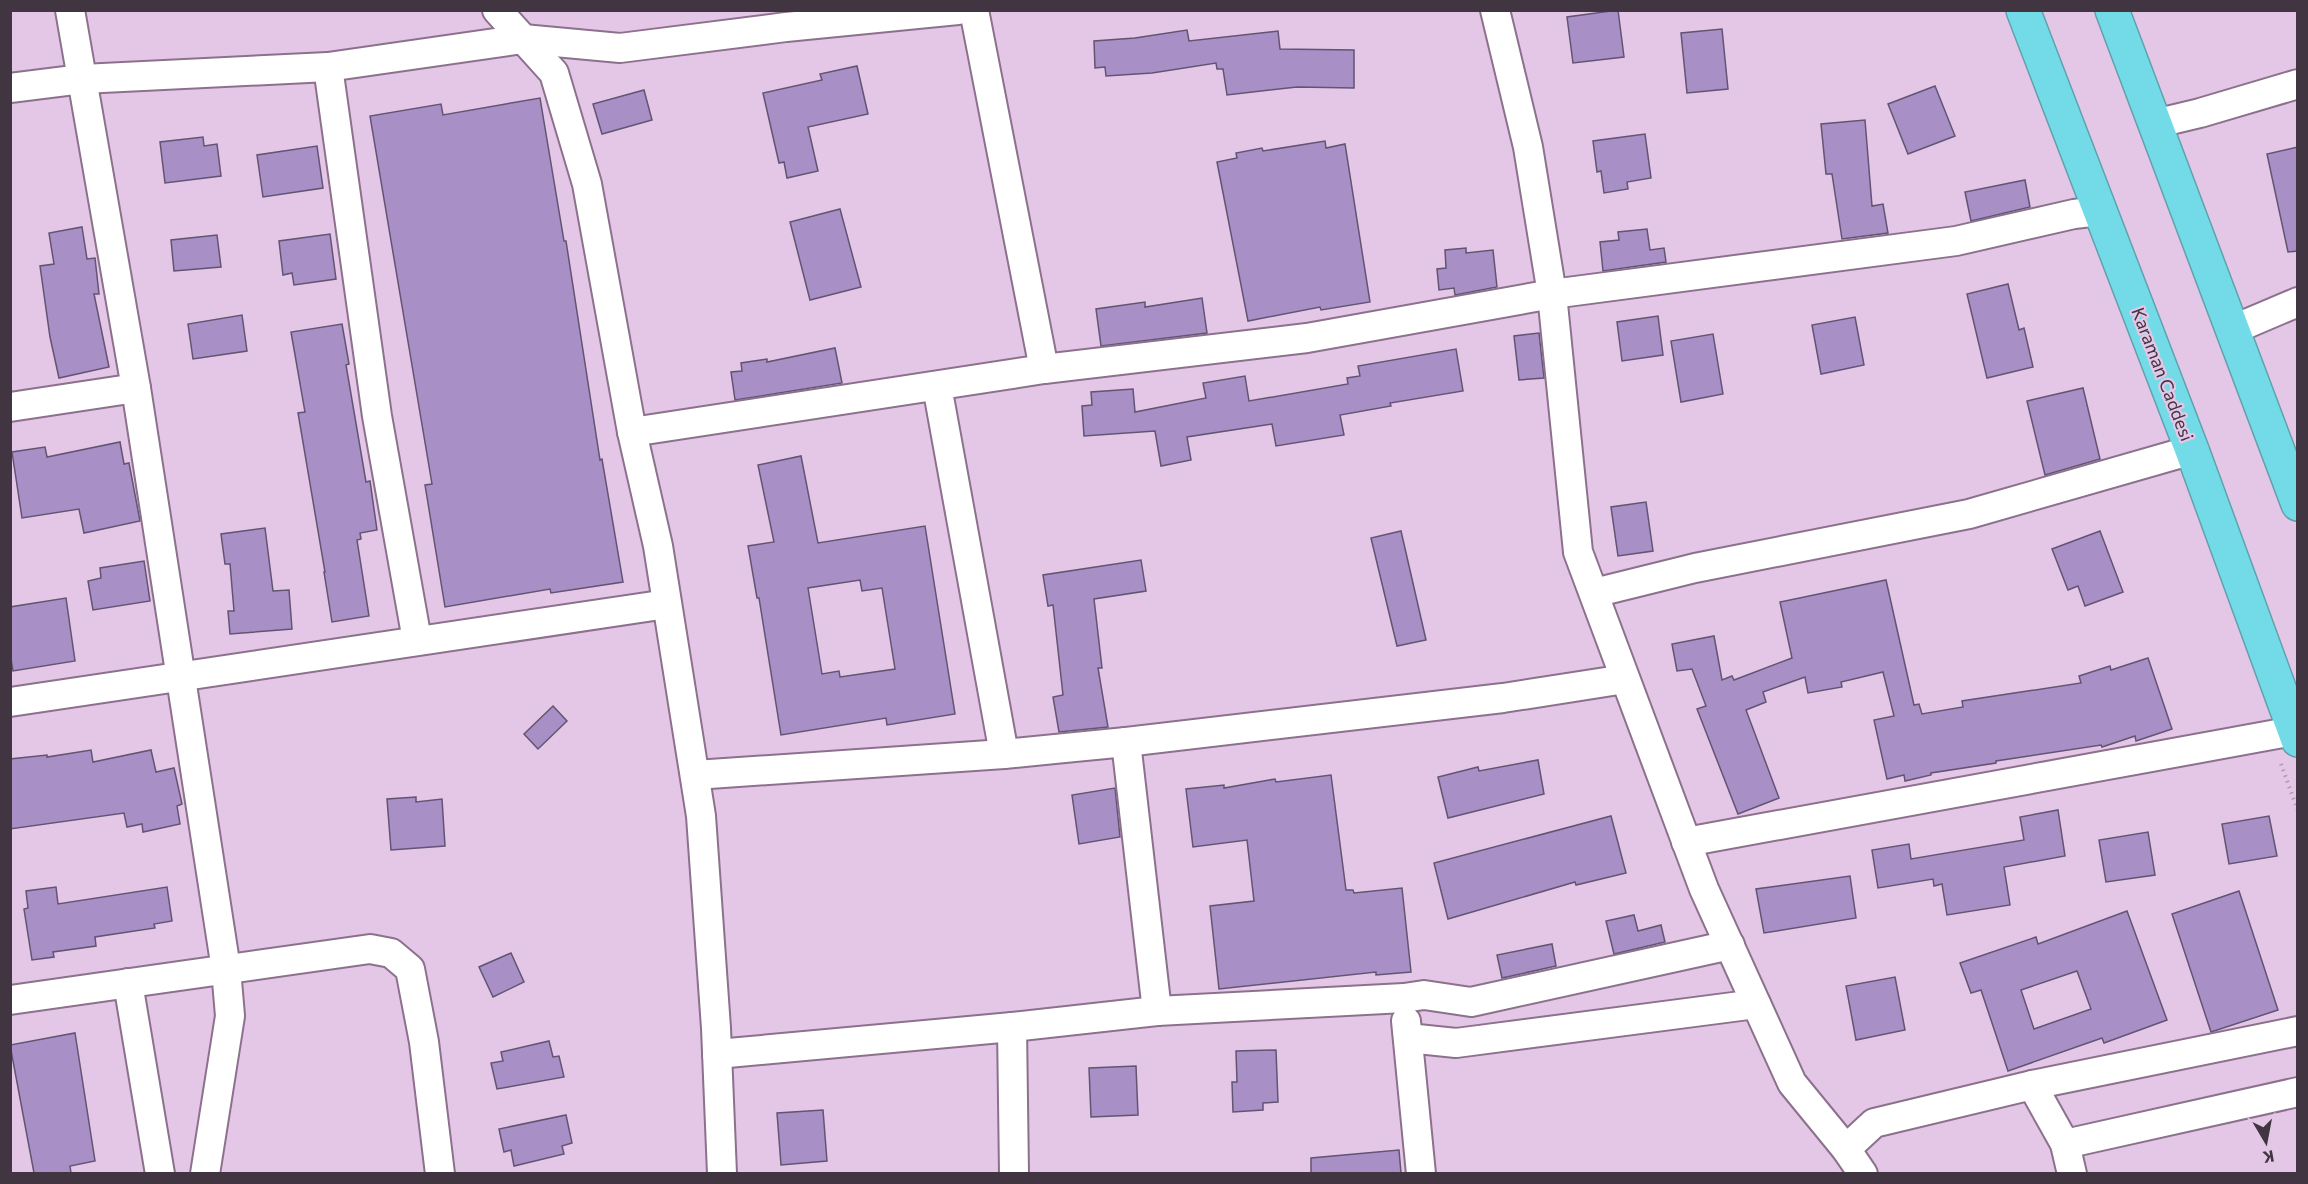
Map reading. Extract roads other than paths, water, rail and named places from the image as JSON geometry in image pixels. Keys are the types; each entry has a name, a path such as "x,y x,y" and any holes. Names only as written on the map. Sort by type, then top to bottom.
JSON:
{"highway":[{"name":"Karaman Caddesi","path":"2023,10 2192,450 2291,744"},
{"path":"2112,10 2298,504"}],"street":[{"path":"70,10 136,388 226,969 230,1016 205,1173"},
{"path":"497,10 554,73 587,184 632,432 658,546 701,816 717,1054 722,1173"},
{"path":"10,88 82,79 328,66 523,39 620,48 784,19 958,10"},
{"path":"974,10 1044,369"},
{"path":"1495,10 1528,147 1552,294 1578,552 1704,889 1792,1083 1863,1173"},
{"path":"328,66 377,416 417,640"},
{"path":"2154,124 2298,84"},
{"path":"632,432 1044,369 1307,338 1552,294 1956,241 2074,214 2100,211"},
{"path":"2232,330 2298,302"},
{"path":"937,386 1004,754"},
{"path":"10,407 136,388"},
{"path":"1594,593 1695,568 1969,514 2192,450"},
{"path":"10,702 667,604"},
{"path":"695,775 1004,754 1126,742 1503,698 1625,679"},
{"path":"1126,742 1156,1011"},
{"path":"1686,842 2291,744"},
{"path":"717,1054 1156,1011 1404,998 1424,995 1471,1002 1730,945"},
{"path":"10,1000 370,949 392,953 410,969 424,1042 440,1173"},
{"path":"128,983 160,1173"},
{"path":"1404,998 1421,1173"},
{"path":"1408,1038 1456,1043 1756,1004"},
{"path":"1011,1027 1014,1173"},
{"path":"1846,1149 1874,1123 2032,1085 2298,1031"},
{"path":"2032,1085 2065,1144 2072,1173"},
{"path":"2065,1144 2298,1092"}]}
